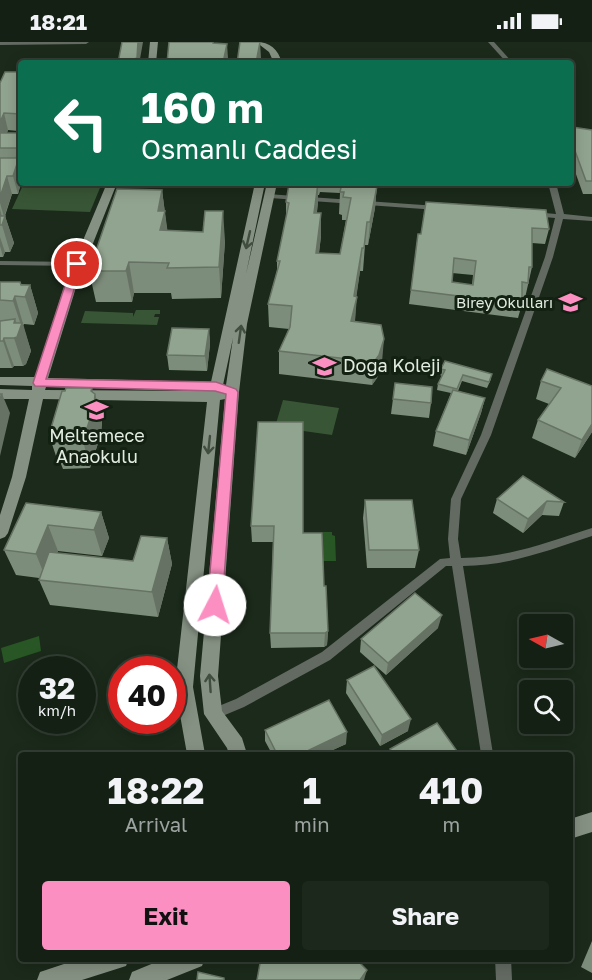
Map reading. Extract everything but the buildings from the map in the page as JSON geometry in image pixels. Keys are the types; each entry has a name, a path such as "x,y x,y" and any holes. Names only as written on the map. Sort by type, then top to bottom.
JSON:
{"street":[{"path":"0,43 86,42"},
{"path":"152,60 154,42"},
{"path":"260,42 277,54 278,60"},
{"path":"491,42 507,60"},
{"path":"0,532 15,490 39,389 77,264 111,186"},
{"path":"261,186 264,196"},
{"path":"196,752 184,687 221,392 241,324 264,196 270,186"},
{"path":"487,752 453,539 456,499 486,435 549,257 560,215 553,186"},
{"path":"264,196 443,208"},
{"path":"525,213 592,219"},
{"path":"0,263 77,264"},
{"path":"0,381 39,389"},
{"path":"0,394 39,389 221,392"},
{"path":"221,392 209,676 213,714 236,744 238,752"},
{"path":"190,723 240,703 326,656 444,562 483,562 510,558 592,532"},
{"path":"573,828 592,822"},
{"path":"48,980 105,962"},
{"path":"140,980 184,962"},
{"path":"503,962 504,980"}],"shaded area":[{"path":"23,186 101,186 90,212 12,209"},
{"path":"136,310 160,310 160,314 155,314 154,317 159,317 157,325 81,323 85,311 133,313 133,317"},
{"path":"283,400 339,408 332,435 275,427"},
{"path":"323,532 332,532 335,536 336,561 322,561 319,538 322,538"},
{"path":"39,636 41,651 18,656 18,658 4,663 1,648"}],"place":[{"name":"Birey Okulları","path":"571,303"},
{"name":"Doğa Koleji","path":"325,366"},
{"name":"Meltemece Anaokulu","path":"97,410"}],"route":[{"path":"77,264 39,383 216,387 232,392 215,605"}]}
